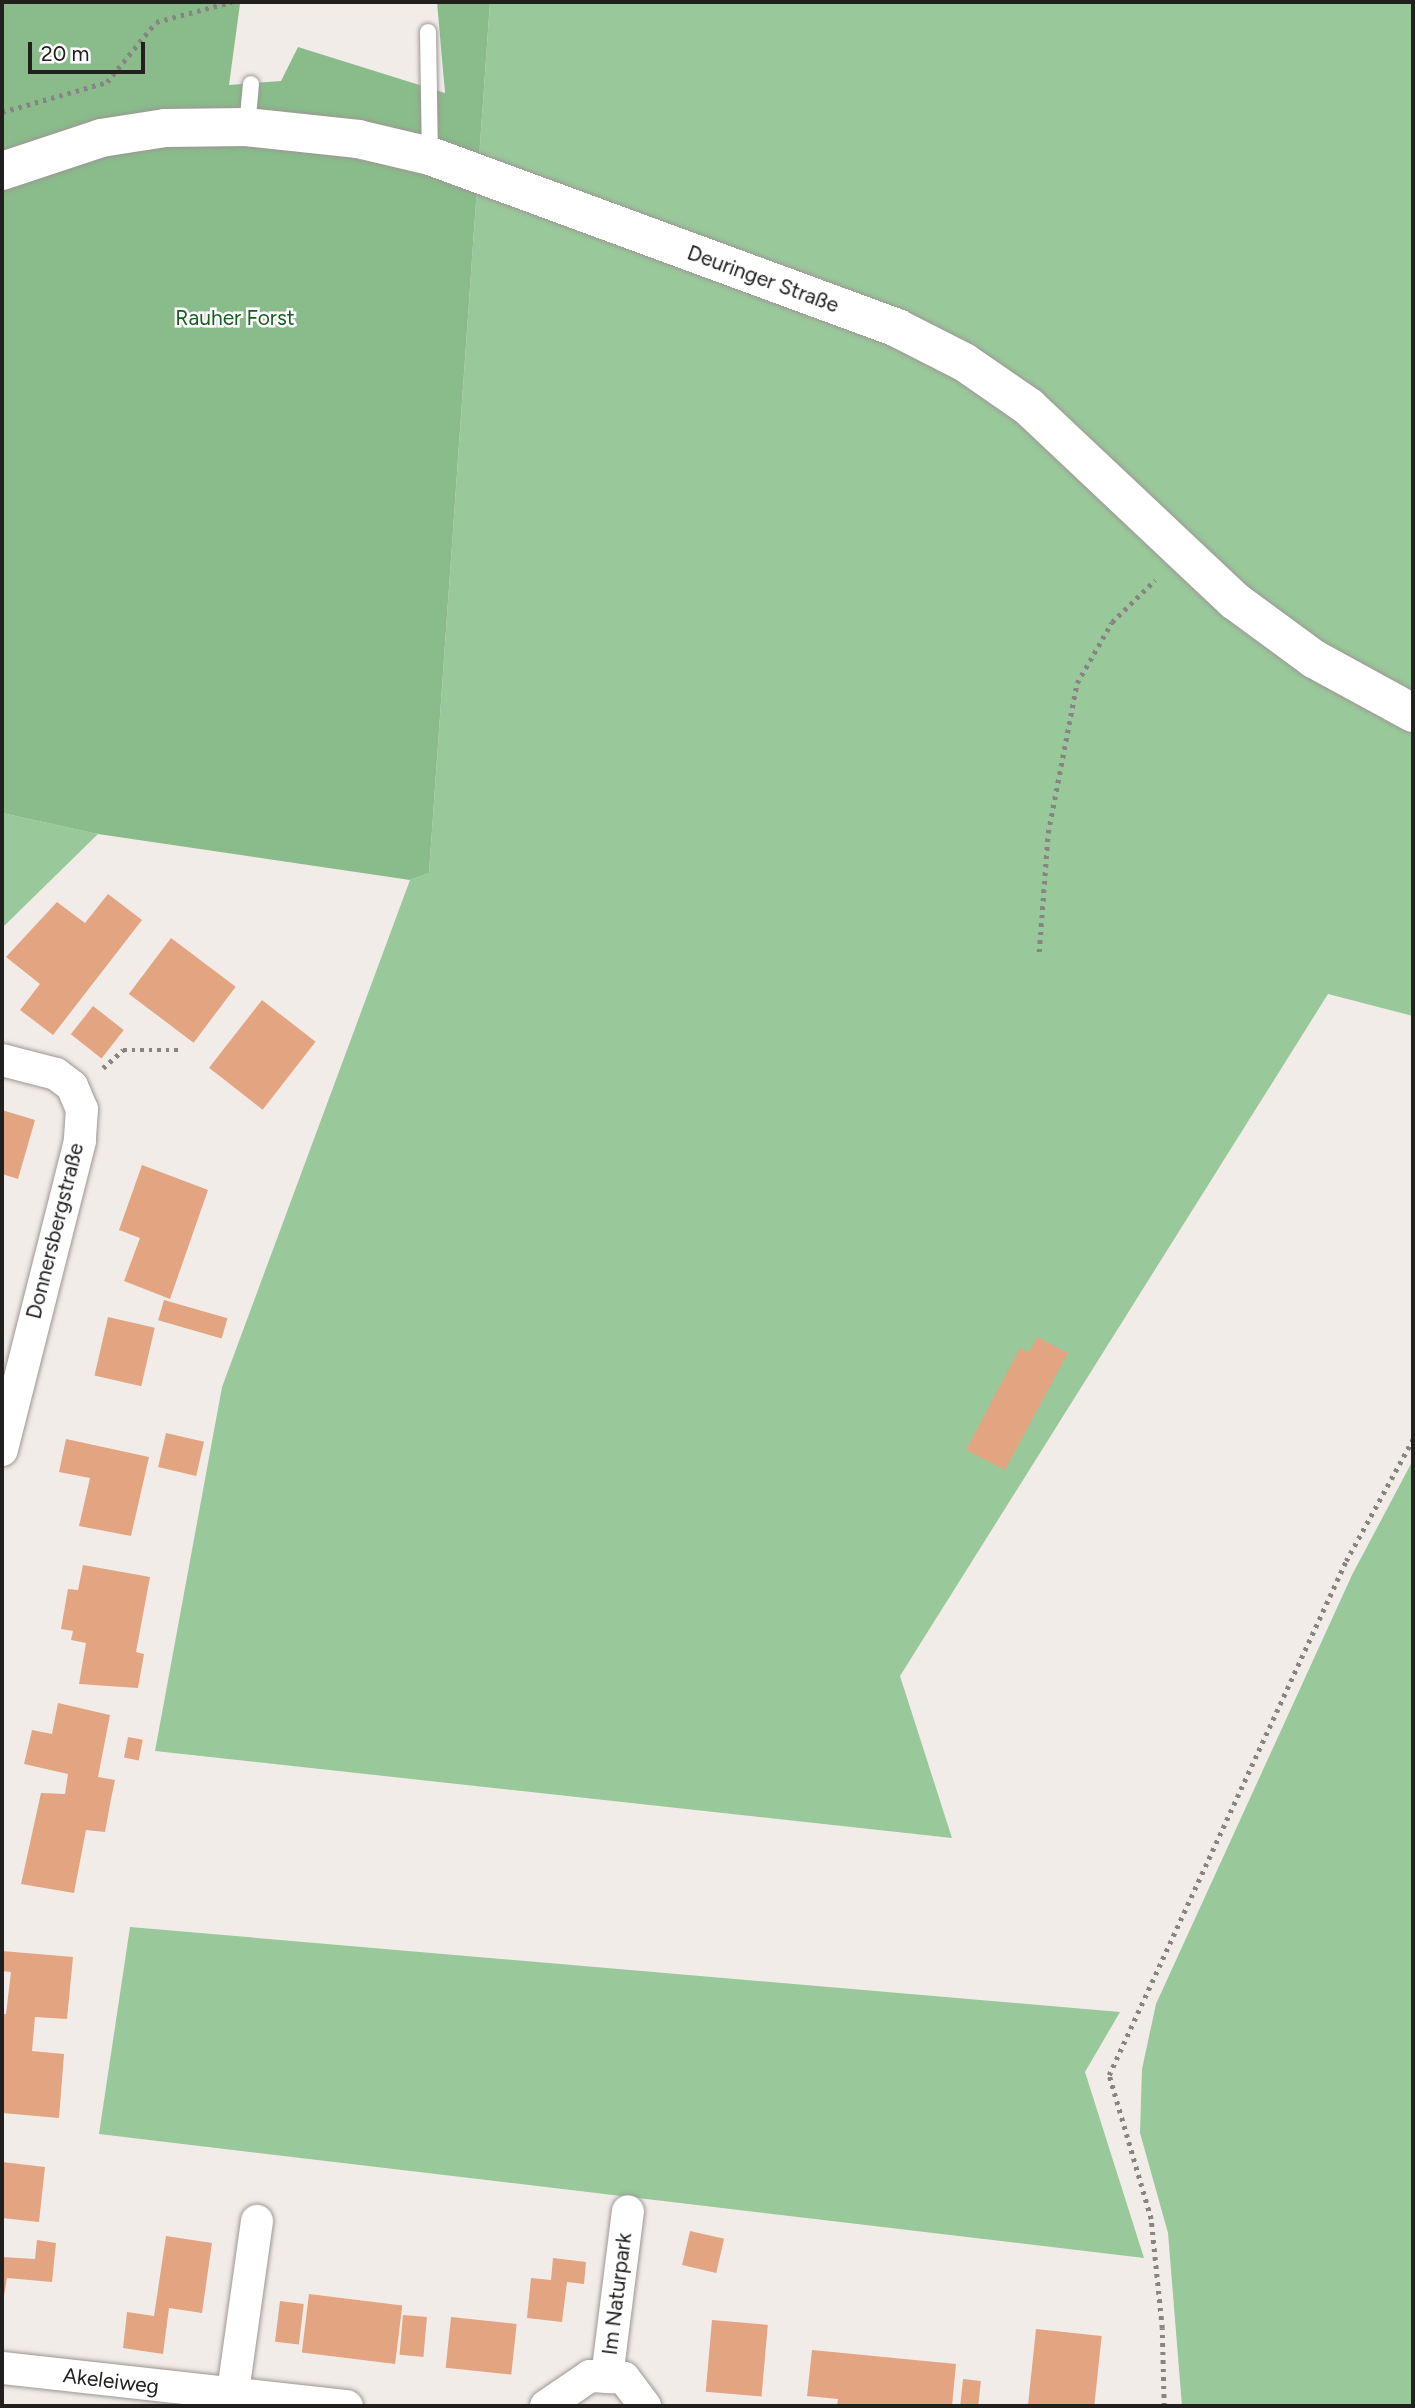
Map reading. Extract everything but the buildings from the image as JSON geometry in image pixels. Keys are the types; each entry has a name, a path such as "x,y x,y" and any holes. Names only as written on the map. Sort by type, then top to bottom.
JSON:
{"street":[{"name":"Deuringer Straße","path":"2,171 101,138 165,128 246,127 358,139 430,156 897,328 964,362 1029,407 1235,601 1314,659 1413,713"},
{"name":"Donnersbergstraße","path":"2,1060 56,1074 72,1086 82,1109 79,1141 2,1450"},
{"name":"Im Naturpark","path":"607,2377 628,2211"},
{"path":"232,2400 257,2221"},
{"name":"Akeleiweg","path":"2,2368 232,2400 346,2406"},
{"name":"Im Naturpark","path":"546,2406 590,2375 624,2378 645,2406"}],"lane":[{"path":"428,32 430,156"},
{"path":"246,127 251,84"}],"path":[{"path":"2,112 107,82 156,22 231,2"},
{"path":"1039,952 1048,833 1077,683 1112,622 1183,552"},
{"path":"93,1078 122,1050 179,1050"},
{"path":"1164,2406 1162,2328 1152,2219 1109,2075 1346,1561 1413,1439"}],"green space":[{"name":"Rauher Forst","path":"2,2 240,4 229,85 281,81 298,47 445,93 437,2 490,2 429,873 410,880 98,834 2,813"},
{"path":"490,2 1413,2 1413,1016 1328,994 900,1676 952,1838 155,1751 222,1387 410,880 429,873"},
{"path":"2,813 98,834 2,928"},
{"path":"1413,1460 1413,2406 1182,2406 1168,2233 1140,2133 1142,2069 1156,2004 1352,1575"},
{"path":"130,1927 1120,2012 1085,2072 1144,2258 99,2134"}]}
